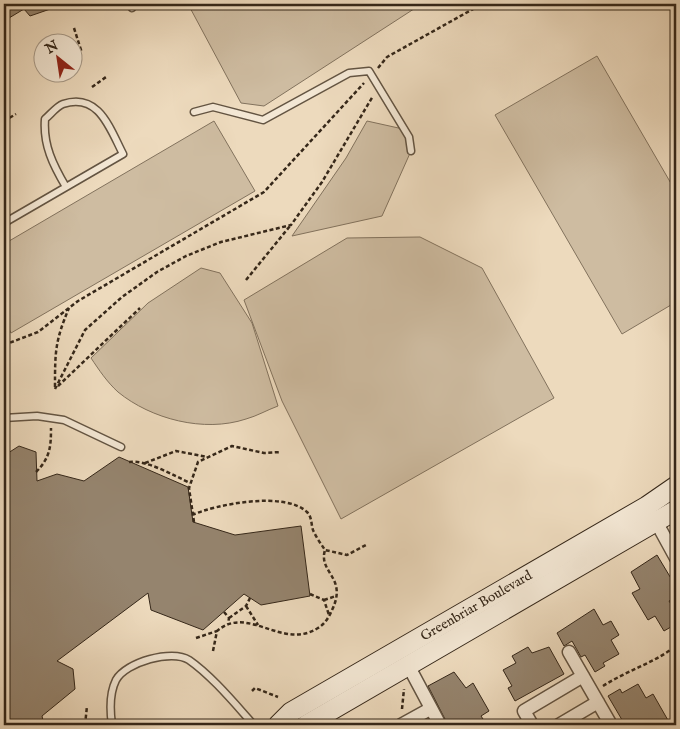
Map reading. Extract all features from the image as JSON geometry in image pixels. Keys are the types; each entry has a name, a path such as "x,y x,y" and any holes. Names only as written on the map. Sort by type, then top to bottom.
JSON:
{"street":[{"name":"Greenbriar Boulevard","path":"278,725 291,712 647,506 676,486"},
{"path":"647,506 676,558"},
{"name":"Greenbriar Boulevard","path":"306,725 657,523 676,510"},
{"path":"569,652 611,725"},
{"path":"408,665 440,725"},
{"path":"532,725 524,710 583,676"},
{"path":"560,725 596,698"},
{"path":"401,725 430,709"}],"lane":[{"path":"194,112 213,107 263,120 349,72 369,71 409,137 411,151"},
{"path":"4,222 66,187 123,154 100,110 84,102 62,104 45,119 44,137 54,167 66,187"},
{"path":"4,418 37,416 64,420 121,446"},
{"path":"112,725 109,706 116,680 133,665 157,656 187,659 226,695 254,725"}],"path":[{"path":"4,345 38,332 70,306 264,192 387,58 482,4"},
{"path":"74,28 75,32"},
{"path":"92,87 106,77"},
{"path":"246,280 322,182 378,86"},
{"path":"4,121 16,114"},
{"path":"55,389 85,330 122,297 157,272 186,256 221,242 291,224"},
{"path":"55,389 54,357 57,342 70,306"},
{"path":"55,389 140,308"},
{"path":"36,472 47,462 51,448 51,426"},
{"path":"194,522 191,483 198,462 232,446 264,453 281,452"},
{"path":"145,463 176,451 207,457"},
{"path":"129,462 135,460 145,463 191,483"},
{"path":"160,475 162,471"},
{"path":"192,515 213,508 256,501 296,506 310,517 313,530 325,550 347,556 366,545"},
{"path":"196,638 217,631 228,624 245,623 284,635 299,636 321,626 329,617 338,595 338,589 323,555 325,550"},
{"path":"310,594 324,600 338,595"},
{"path":"228,624 229,618 246,606 250,598"},
{"path":"324,600 329,617"},
{"path":"246,606 259,626"},
{"path":"224,612 229,618"},
{"path":"213,650 217,631"},
{"path":"596,698 628,672 664,655 676,646"},
{"path":"252,691 255,688 278,697"},
{"path":"402,710 404,689"},
{"path":"84,725 87,706"}],"shaded area":[{"path":"188,4 420,5 264,106 241,103"},
{"path":"597,56 676,192 676,302 622,334 495,115"},
{"path":"214,121 255,191 11,333 4,319 4,244"},
{"path":"367,121 403,129 411,151 382,216 292,236 346,158"},
{"path":"420,237 482,268 554,398 341,519 282,401 244,300 347,238"},
{"path":"201,268 220,273 252,323 278,406 250,418 230,423 196,424 179,421 146,410 118,392 91,358 148,303"}],"building":[{"path":"4,4 59,4 59,6 30,16 24,9 4,21"},
{"path":"19,446 36,452 37,481 57,474 84,481 119,457 188,487 193,522 235,535 301,526 310,596 261,605 244,594 203,630 151,610 148,593 57,661 73,669 75,689 42,716 44,725 4,725 4,473 6,473 5,455"},
{"path":"657,555 672,580 676,577 676,597 669,601 676,612 676,624 664,631 655,616 648,620 632,593 640,589 631,572"},
{"path":"594,609 603,625 611,621 619,635 611,640 619,654 603,663 605,666 595,672 585,655 581,657 572,641 564,646 557,633"},
{"path":"528,647 532,653 549,647 564,674 515,701 508,688 512,686 503,670 516,663 512,656"},
{"path":"454,672 466,688 473,683 489,711 481,716 487,725 448,725 428,686"},
{"path":"638,684 646,698 653,694 669,722 663,725 625,725 608,696 620,689 622,693"}]}
